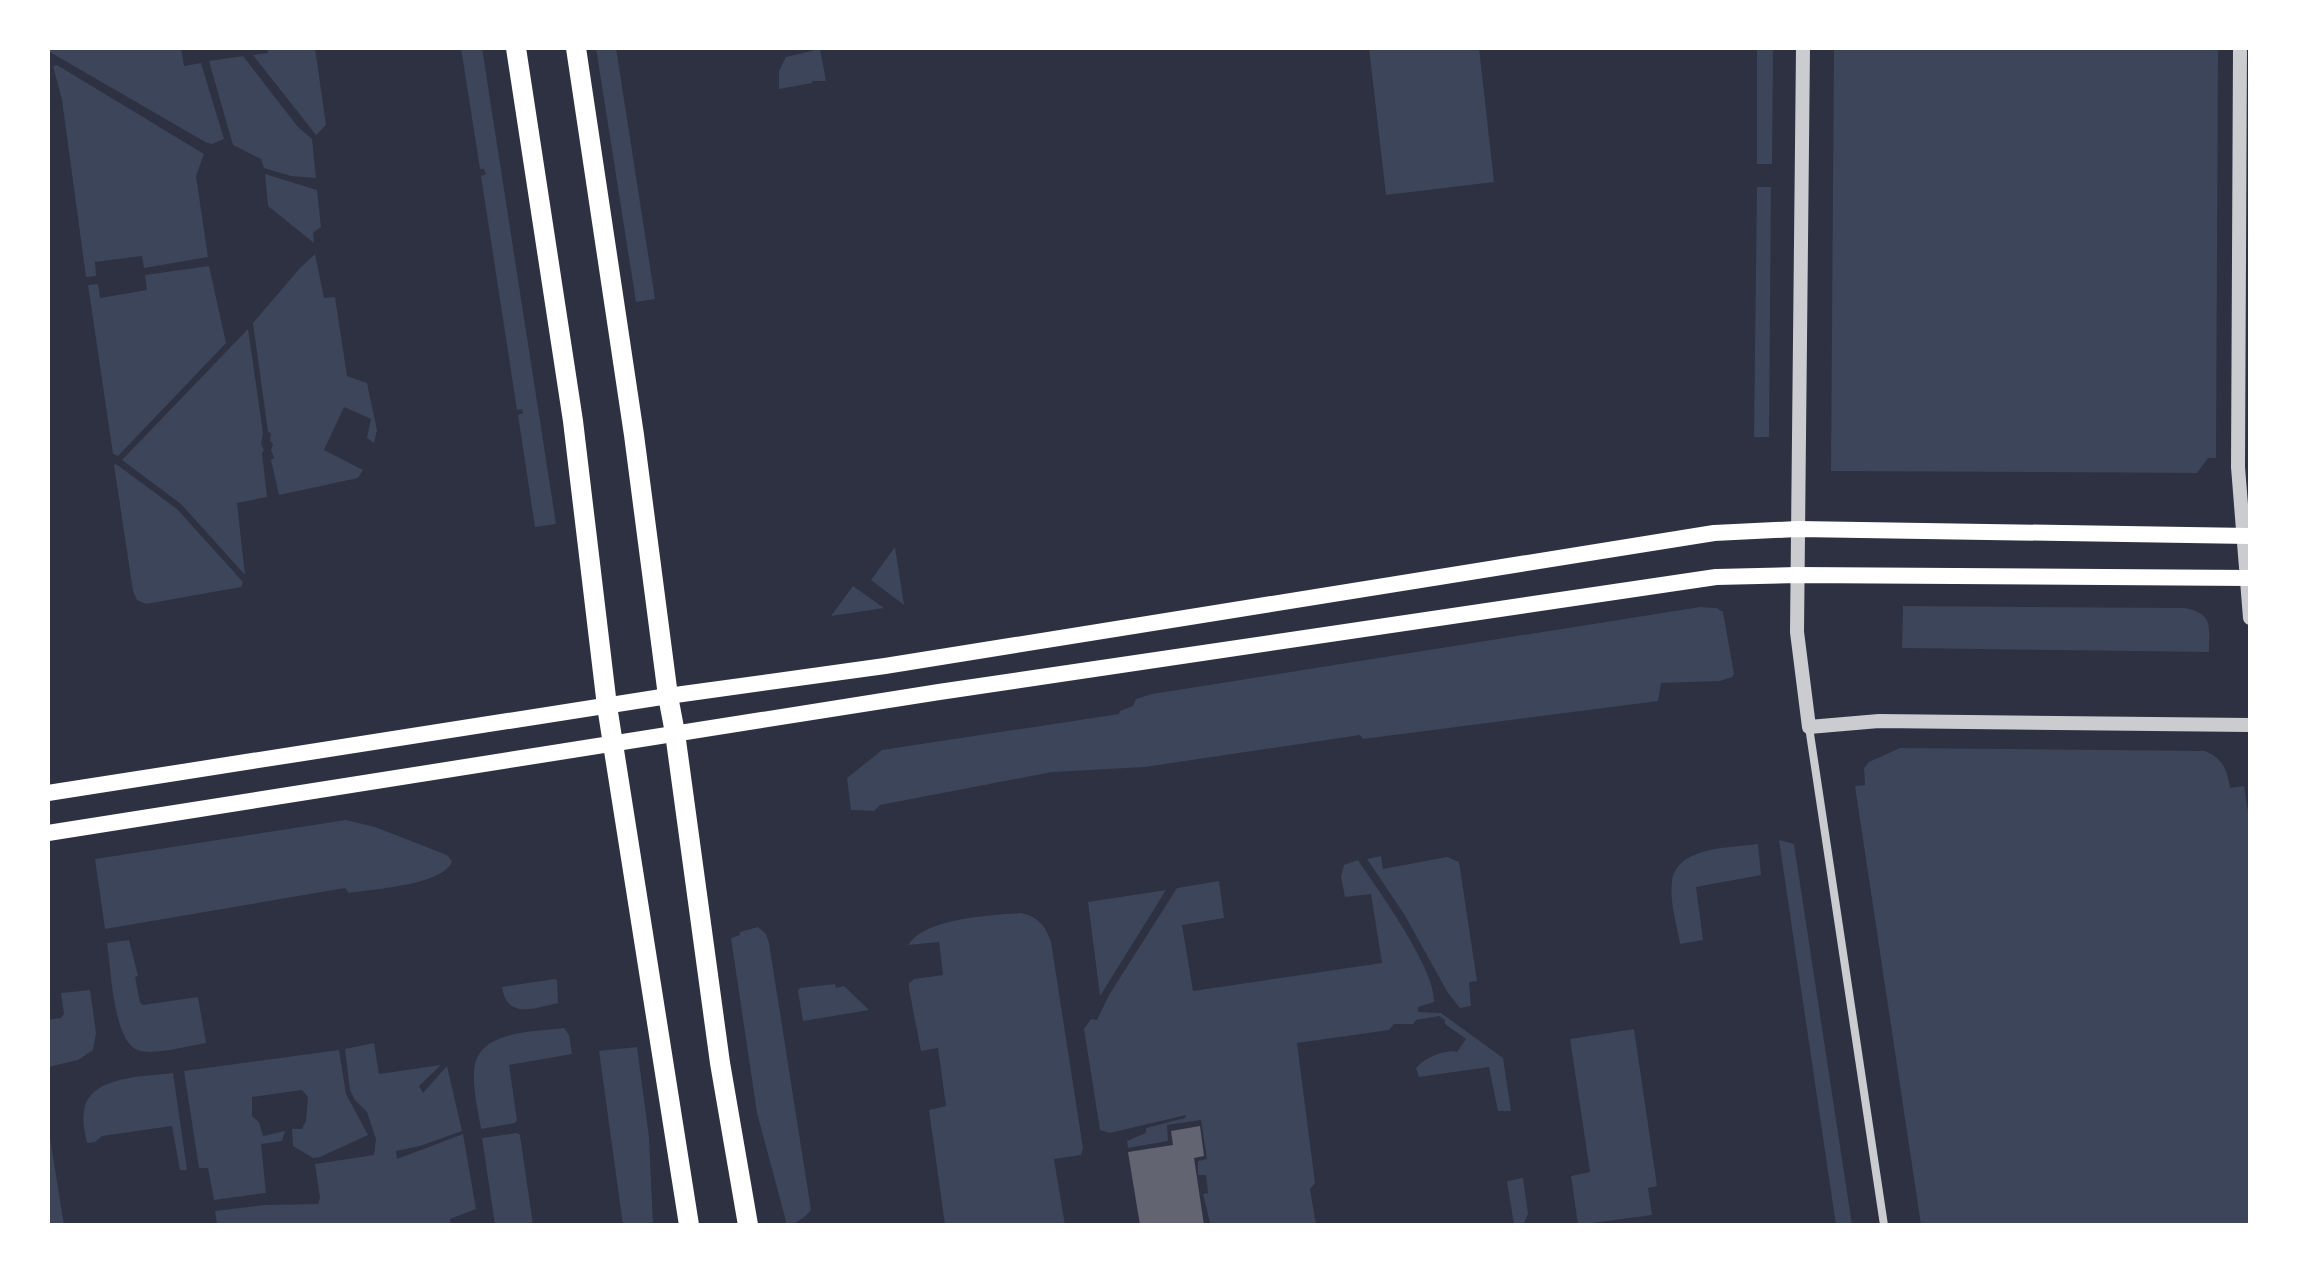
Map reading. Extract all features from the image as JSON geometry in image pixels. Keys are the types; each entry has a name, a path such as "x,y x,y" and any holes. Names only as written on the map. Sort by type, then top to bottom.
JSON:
{"main road":[{"path":"516,48 573,421 607,706 689,1225"},
{"path":"576,48 634,435 720,1063 748,1225"},
{"path":"48,793 668,696 885,666 1714,533 1798,529 2247,536"},
{"path":"48,833 675,733 1504,606 1716,577 2248,578"}],"street":[{"path":"1803,48 1797,632 1884,1225"},
{"path":"2240,48 2238,467 2247,536 2250,618"},
{"path":"1809,727 1879,721 2250,725"}],"shaded area":[{"path":"48,48 181,48 184,66 201,63 224,139 207,143 48,51"},
{"path":"267,48 315,48 326,125 316,135 253,55 268,53"},
{"path":"461,48 482,48 556,524 535,527 518,415 523,413 522,409 517,410 481,176 486,174 484,169 480,169"},
{"path":"596,48 616,48 655,299 636,302"},
{"path":"1369,48 1479,48 1494,182 1386,195"},
{"path":"1757,48 1773,48 1772,164 1757,164"},
{"path":"1834,48 2218,48 2216,458 2208,458 2197,473 1831,471"},
{"path":"820,49 826,81 779,89 779,71 786,57"},
{"path":"243,56 298,127 312,139 316,178 291,176 264,168 261,159 233,145 209,61"},
{"path":"57,65 204,154 196,176 208,257 144,268 142,256 95,262 96,276 86,277 62,100 53,66"},
{"path":"265,174 317,190 321,227 313,233 314,243 268,206"},
{"path":"1757,187 1771,187 1769,437 1754,437"},
{"path":"315,254 324,298 335,297 347,376 367,383 377,430 374,443 367,438 371,419 344,407 324,450 363,470 358,478 279,495 271,460 274,458 271,450 273,444 268,432 253,323"},
{"path":"209,266 226,343 118,456 113,454 88,285 98,284 100,298 147,290 145,275"},
{"path":"248,329 263,433 261,444 267,497 237,503 245,575 181,504 122,460"},
{"path":"116,464 177,509 243,582 241,587 146,604 137,600 133,591"},
{"path":"895,547 904,605 871,580"},
{"path":"853,586 884,608 831,616"},
{"path":"1903,606 2185,608 2201,614 2208,623 2209,652 1902,648"},
{"path":"1700,607 1717,608 1723,612 1734,674 1720,681 1661,683 1658,701 1363,739 1360,735 1145,767 1052,772 880,805 874,811 851,810 847,778 882,750 1119,714 1133,706 1136,699 1152,694"},
{"path":"1900,748 2205,751 2223,765 2230,788 2244,786 2250,824 2250,1225 1921,1225 1855,786 1865,785 1864,768 1869,762"},
{"path":"346,820 375,827 447,855 452,861 447,869 423,881 349,893 345,888 105,929 95,859"},
{"path":"1779,840 1794,844 1852,1225 1836,1225"},
{"path":"1758,844 1761,875 1696,887 1703,940 1680,944 1672,897 1676,870 1694,855 1720,848"},
{"path":"1381,856 1383,869 1447,857 1459,862 1477,981 1469,982 1471,1006 1460,1008 1448,993 1404,914 1367,859"},
{"path":"1358,860 1426,970 1434,1002 1418,1007 1418,1012 1441,1013 1503,1058 1511,1111 1498,1111 1489,1067 1419,1077 1416,1068 1420,1064 1436,1055 1457,1052 1466,1039 1439,1016 1416,1020 1413,1024 1394,1024 1389,1030 1297,1043 1315,1183 1310,1189 1316,1225 1210,1223 1203,1194 1208,1193 1206,1175 1198,1175 1198,1161 1207,1159 1201,1120 1167,1125 1168,1141 1128,1148 1127,1141 1146,1133 1146,1128 1185,1118 1186,1115 1110,1133 1100,1130 1084,1029 1091,1019 1097,1020 1109,995 1177,888 1219,881 1224,918 1182,925 1193,991 1382,963 1371,894 1345,897 1341,877 1344,865"},
{"path":"1166,890 1100,996 1088,902"},
{"path":"1021,913 1040,923 1051,942 1083,1148 1081,1155 1054,1159 1065,1225 945,1225 929,1110 946,1106 938,1048 921,1051 909,989 909,983 914,979 943,975 939,942 908,945 917,936 943,924"},
{"path":"758,927 766,934 769,943 811,1210 800,1220 787,1225 757,1113 731,938"},
{"path":"129,940 138,976 135,977 140,1003 198,997 206,1043 152,1052 137,1050 129,1044 118,1018 107,943"},
{"path":"555,979 558,1003 531,1009 509,1004 502,987"},
{"path":"835,984 836,988 844,986 869,1010 803,1021 800,988"},
{"path":"90,990 96,1033 93,1050 78,1060 48,1067 48,1020 61,1018 64,1014 61,993"},
{"path":"564,1028 569,1035 572,1054 509,1065 517,1120 515,1123 481,1129 474,1073 477,1059 484,1048 507,1036"},
{"path":"1634,1029 1657,1186 1648,1188 1652,1215 1578,1225 1571,1176 1590,1172 1570,1039"},
{"path":"374,1043 379,1074 441,1065 419,1086 423,1093 447,1066 462,1131 396,1151 397,1159 463,1134 476,1209 450,1219 451,1225 217,1225 215,1211 265,1205 318,1204 320,1198 315,1164 374,1155 376,1139 367,1112 350,1090 345,1049"},
{"path":"637,1047 649,1137 653,1225 623,1225 599,1051"},
{"path":"339,1050 346,1094 368,1135 313,1158 293,1146 292,1129 302,1129 306,1121 308,1097 302,1090 252,1097 252,1116 259,1122 263,1136 285,1131 282,1141 261,1144 266,1193 214,1200 208,1168 199,1168 184,1071"},
{"path":"173,1073 187,1170 180,1170 172,1126 102,1136 95,1142 87,1143 84,1111 88,1099 96,1090 120,1080"},
{"path":"48,1133 50,1138 64,1225 48,1225"},
{"path":"520,1135 533,1225 495,1225 482,1138"},
{"path":"1523,1178 1528,1214 1523,1225 1514,1225 1507,1181"}],"building":[{"path":"1200,1126 1204,1156 1194,1158 1204,1225 1140,1225 1128,1152 1173,1145 1171,1131"}]}
